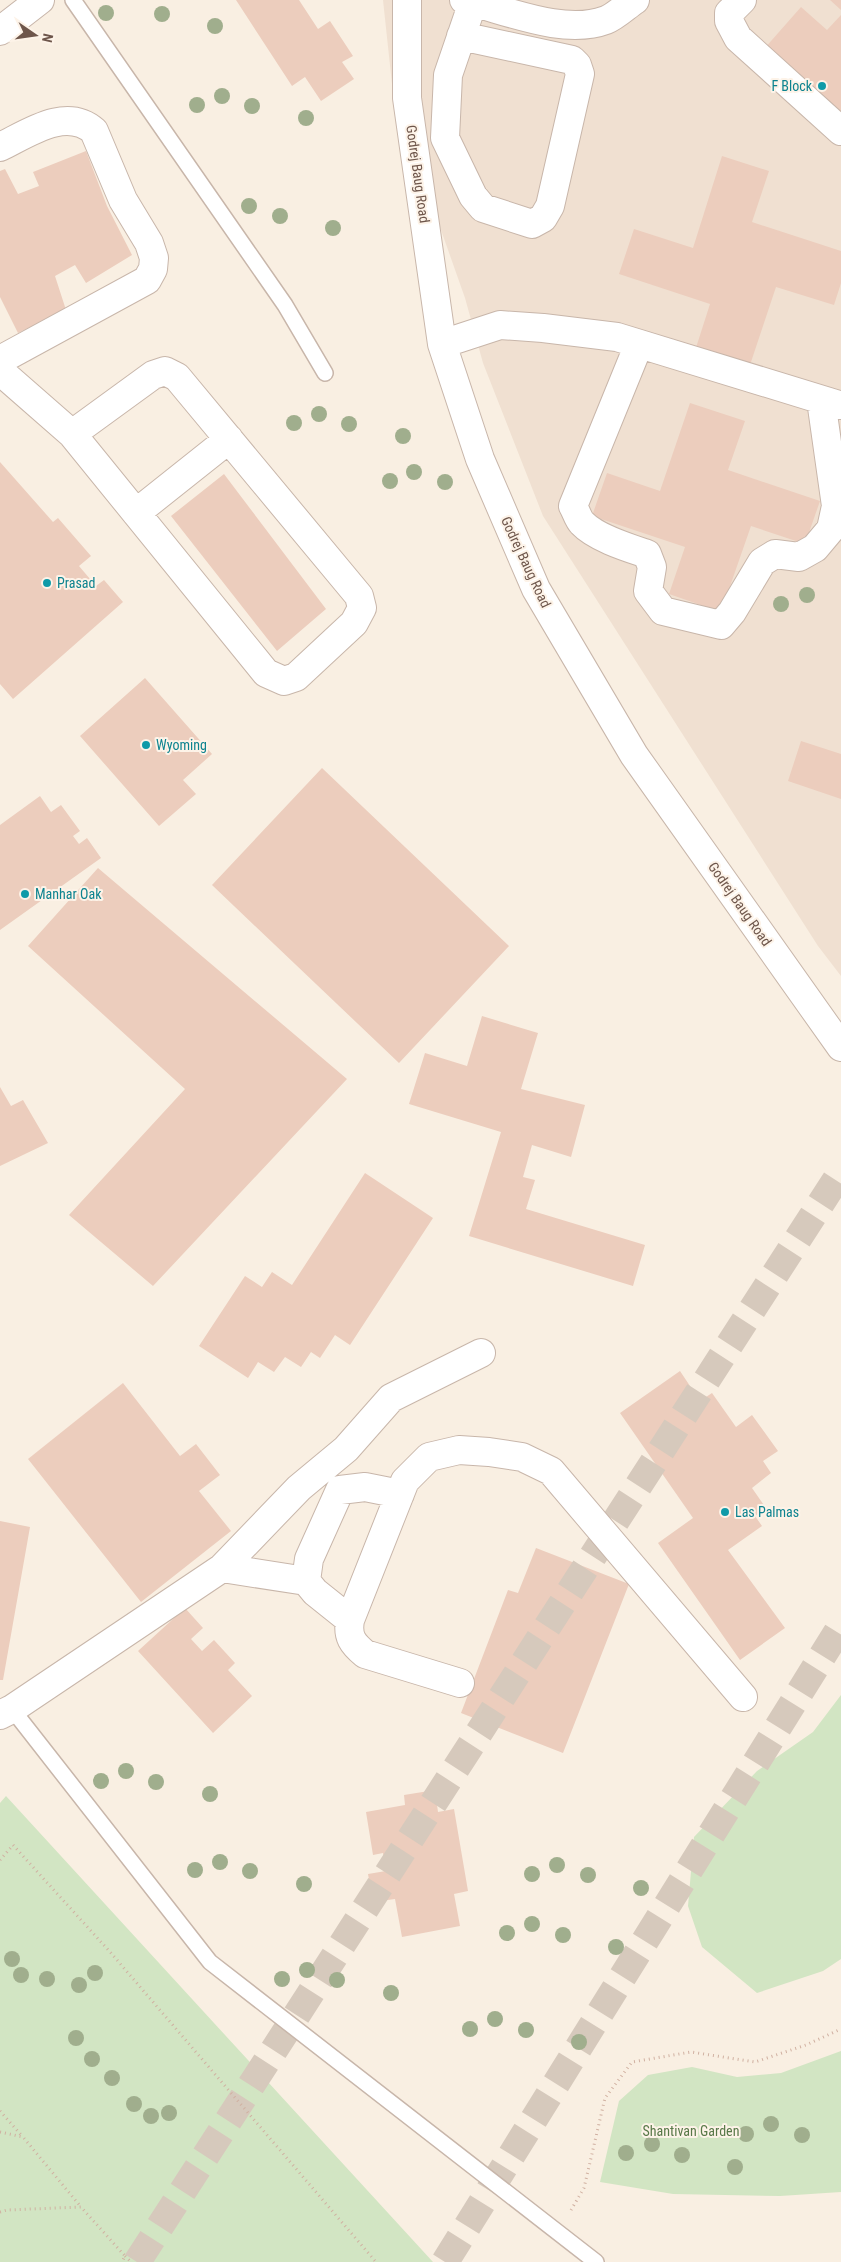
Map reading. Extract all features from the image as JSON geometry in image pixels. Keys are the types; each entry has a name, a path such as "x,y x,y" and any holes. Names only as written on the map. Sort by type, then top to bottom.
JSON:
{"street":[{"path":"0,31 40,0"},
{"name":"Godrej Baug Road","path":"407,0 406,98 442,344 480,459 536,589 634,755 841,1047"},
{"path":"461,36 572,60 577,65 580,74 550,206 543,218 532,224 483,208 473,196 445,138 448,75 461,36 469,1 559,25 591,24 608,19 635,0"},
{"path":"742,0 729,13 729,21 738,38 841,131"},
{"path":"0,147 52,122 70,121 86,125 94,131 123,200 149,243 154,258 153,269 147,280 0,360"},
{"path":"442,344 500,325 617,337 831,403 836,506 831,529 815,548 799,556 775,554 762,562 732,612 721,625 662,611 648,591 652,567 647,554 626,548 582,523 573,506 639,344"},
{"path":"0,371 72,434 266,673 284,681 296,677 354,623 362,608 360,596 177,377 165,371 153,376 72,434"},
{"path":"136,513 229,439"},
{"path":"6,1712 222,1568 299,1488 346,1450 391,1398 481,1353"},
{"path":"460,1683 366,1654 353,1644 348,1632 350,1620 405,1481 429,1457 460,1450 522,1457 551,1471 743,1697"},
{"path":"306,1581 309,1559 340,1490 365,1488 400,1494"},
{"path":"222,1568 306,1581 315,1592 350,1620"}],"lane":[{"path":"73,0 285,305 325,373"},
{"path":"6,1712 210,1962 596,2262"}],"path":[{"path":"0,1860 13,1845 110,1953 376,2262"},
{"path":"557,2232 584,2188 605,2098 632,2062 691,2052 755,2062 806,2045 841,2029"},
{"path":"0,2111 81,2207 131,2262"},
{"path":"0,2132 23,2137"},
{"path":"0,2212 6,2210 81,2207"},
{"path":"122,2262 125,2256"}],"shaded area":[{"path":"383,0 841,0 841,976 818,946 543,516 483,363 465,298 404,125 392,84"}],"green space":[{"path":"841,1695 841,1959 823,1971 757,1993 702,1947 688,1906 694,1837 757,1771 813,1732"},
{"path":"6,1796 433,2262 0,2262 0,1803"},
{"name":"Shantivan Garden","path":"841,2051 841,2192 780,2196 673,2194 600,2182 619,2101 648,2075 692,2067 737,2077 781,2073"}],"building":[{"path":"236,0 299,0 318,29 330,21 353,56 342,62 354,79 321,101 305,77 292,86"},
{"path":"830,0 841,0 841,10"},
{"name":"F Block","path":"801,7 827,30 841,15 841,123 764,49"},
{"path":"86,151 107,206 132,255 86,283 75,265 55,276 66,310 18,333 0,297 0,171 5,169 18,194 39,186 33,172"},
{"path":"722,156 769,171 752,222 841,251 841,283 834,305 776,287 747,374 693,357 710,304 619,274 634,229 693,248"},
{"path":"690,403 745,421 728,470 820,501 805,544 751,526 721,612 669,594 685,547 592,516 607,473 660,491"},
{"name":"Prasad","path":"0,462 53,522 58,518 91,556 79,566 96,586 104,580 123,602 13,699 0,684"},
{"path":"224,474 326,609 277,651 171,516"},
{"name":"Wyoming","path":"145,678 212,754 183,780 196,794 159,826 80,736"},
{"path":"801,741 841,754 841,799 788,781"},
{"path":"322,768 509,946 399,1063 212,885"},
{"name":"Manhar Oak","path":"40,796 51,812 61,805 80,831 73,836 79,844 87,838 101,858 0,930 0,825"},
{"path":"98,868 347,1079 153,1286 69,1215 185,1089 28,946"},
{"path":"482,1016 538,1033 521,1089 585,1105 571,1157 532,1145 523,1177 535,1180 526,1209 645,1245 633,1286 469,1236 501,1132 409,1104 425,1053 467,1066"},
{"path":"0,1087 11,1106 23,1100 48,1143 0,1166"},
{"path":"365,1173 433,1218 350,1345 335,1335 320,1358 311,1352 301,1367 285,1357 274,1372 258,1362 248,1378 199,1346 245,1276 262,1287 272,1272 292,1285"},
{"name":"Las Palmas","path":"680,1371 700,1401 712,1393 736,1427 752,1415 778,1451 763,1461 771,1473 752,1488 766,1508 755,1516 762,1526 728,1550 785,1628 740,1660 658,1543 693,1518 620,1413"},
{"path":"123,1383 180,1456 196,1444 220,1475 199,1491 231,1531 141,1602 28,1459"},
{"path":"0,1521 30,1527 3,1680 0,1680"},
{"path":"536,1548 629,1584 563,1753 461,1713 508,1590 518,1593"},
{"path":"185,1608 203,1628 191,1639 202,1651 214,1640 235,1663 228,1670 252,1696 213,1733 138,1651"},
{"path":"435,1790 438,1812 454,1809 468,1891 454,1894 460,1926 402,1937 395,1899 373,1902 368,1874 386,1871 383,1853 373,1855 366,1812 405,1805 404,1795"}],"tunnel":[{"path":"137,2262 841,1172"},
{"path":"445,2262 841,1626"}],"place":[{"name":"F Block","path":"822,86"},
{"name":"Prasad","path":"47,583"},
{"name":"Wyoming","path":"146,745"},
{"name":"Manhar Oak","path":"25,894"},
{"name":"Las Palmas","path":"725,1512"}]}
